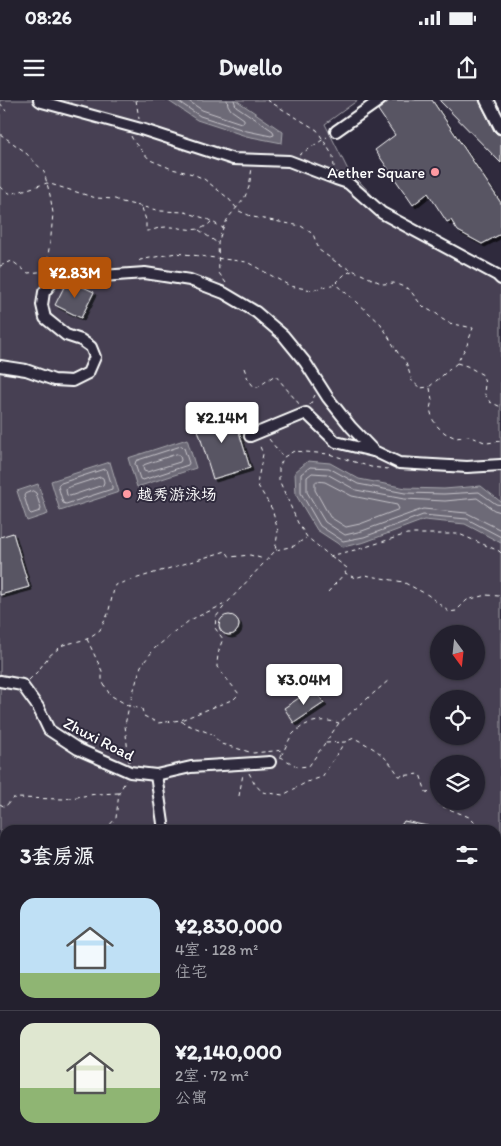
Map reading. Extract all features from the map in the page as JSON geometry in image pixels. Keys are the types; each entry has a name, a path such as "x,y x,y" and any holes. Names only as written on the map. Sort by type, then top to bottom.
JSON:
{"main road":[{"path":"487,100 501,127"}],"street":[{"path":"39,100 141,129 233,159 289,161 348,183 382,213 497,275 501,279"},
{"path":"336,131 380,100"},
{"path":"0,366 26,370 54,380 72,381 88,373 95,357 91,347 81,340 66,335 45,318 42,305 44,292 54,280 71,273 102,276 145,273 190,280 224,293 256,312 283,335 305,362 319,385 351,427 374,452"},
{"path":"256,433 306,413 336,442 374,452 399,463 467,467 501,465"},
{"path":"0,681 22,685"},
{"name":"Zhuxi Road","path":"22,685 38,707 49,730 78,749 130,772 156,775 191,767 270,762"},
{"path":"156,775 163,825"}],"path":[{"path":"136,100 141,129"},
{"path":"268,100 317,130 333,156 336,179"},
{"path":"0,103 6,111"},
{"path":"124,125 134,142 150,160 172,169 193,174 204,180 228,198 239,211 253,217 301,226 313,234 319,250 339,264 383,284 394,283 409,289 419,302 442,319 449,323 473,328 467,345 457,363 429,387 420,388 412,381 406,362 398,353 381,324 335,284"},
{"path":"0,134 24,151 44,172 53,213 48,255 54,280"},
{"path":"289,161 323,140"},
{"path":"224,293 226,284 219,273 218,243 228,218 244,199 249,187 252,160"},
{"path":"0,187 11,194 47,183 96,198 115,198 122,202 160,211 185,212 223,228"},
{"path":"142,207 146,220 146,231 166,227 199,230 211,222"},
{"path":"199,230 218,243"},
{"path":"127,275 140,260 176,253 247,262 290,286 312,290 335,284 345,274 354,271"},
{"path":"0,266 12,261 28,273 48,271 54,280"},
{"path":"457,363 467,366 482,375 485,384 484,393 490,402 501,407"},
{"path":"244,368 248,379 254,387 258,387 275,375 306,413 319,385"},
{"path":"429,387 432,400 430,409 433,420 445,433 456,438 469,436 486,442 501,440"},
{"path":"256,433 284,457"},
{"path":"87,639 102,671 102,681 110,695 129,706 142,709 144,716 158,723 181,720 234,699 239,694 217,667 217,659 223,639 215,628 216,617 275,550 278,531 272,509 257,484 263,454 256,433"},
{"path":"328,592 345,573 347,568 307,537 298,523 279,480 279,467 284,457 294,451 329,454 371,467 394,470"},
{"path":"330,556 407,534 459,534 501,553"},
{"path":"275,550 294,546 307,537"},
{"path":"22,685 63,644 87,639 100,630 108,614 115,585 226,552 230,557 250,555 266,560"},
{"path":"345,573 355,578 365,575 403,582 428,595 449,612 456,611 467,600 486,595 499,596 501,598"},
{"path":"110,825 116,818 119,793 130,772 126,725 129,706 141,666 155,648 190,620 227,603"},
{"path":"281,757 298,767 309,766 339,723 388,680"},
{"path":"181,720 188,725 212,734 221,744 253,753 284,750"},
{"path":"270,762 281,757 291,736 304,725 318,720 339,723"},
{"path":"325,743 345,742 354,738 383,754 399,776 420,774 426,792 430,793"},
{"path":"245,763 255,784 262,792 283,795 307,782 322,777 345,742"},
{"path":"239,796 245,763"},
{"path":"0,804 5,807 13,798 64,799 96,794 119,793"},
{"path":"453,810 469,816 477,825"}],"shaded area":[{"path":"0,100 358,100 325,124 347,168 386,210 501,271 501,825 0,825"}],"water":[{"path":"167,100 236,100 283,132 282,143 246,136 197,120"},
{"path":"187,439 196,468 137,487 128,458"},
{"path":"308,461 330,463 359,479 406,488 444,489 481,486 501,502 501,543 465,524 424,520 365,542 343,547 317,530 296,495 295,472"},
{"path":"110,462 119,492 60,511 51,481"},
{"path":"38,484 48,514 27,521 17,491"}],"building":[{"name":"Aether Square","path":"390,100 432,100 501,203 501,234 482,244 458,231 451,220 447,222 428,193 413,205 375,150 395,135 378,110"},
{"path":"439,100 479,100 494,131 501,135 501,163"},
{"path":"70,281 94,292 81,318 55,305 66,283"},
{"path":"232,409 250,468 213,479 195,420"},
{"path":"13,533 29,587 0,595 0,537"},
{"path":"229,615 236,618 239,625 236,632 229,635 222,632 219,625 222,618"},
{"path":"314,688 324,703 294,723 284,708"},
{"path":"404,821 423,825 401,825"}],"place":[{"name":"Aether Square","path":"435,172"},
{"name":"越秀游泳场","path":"127,494"}]}
